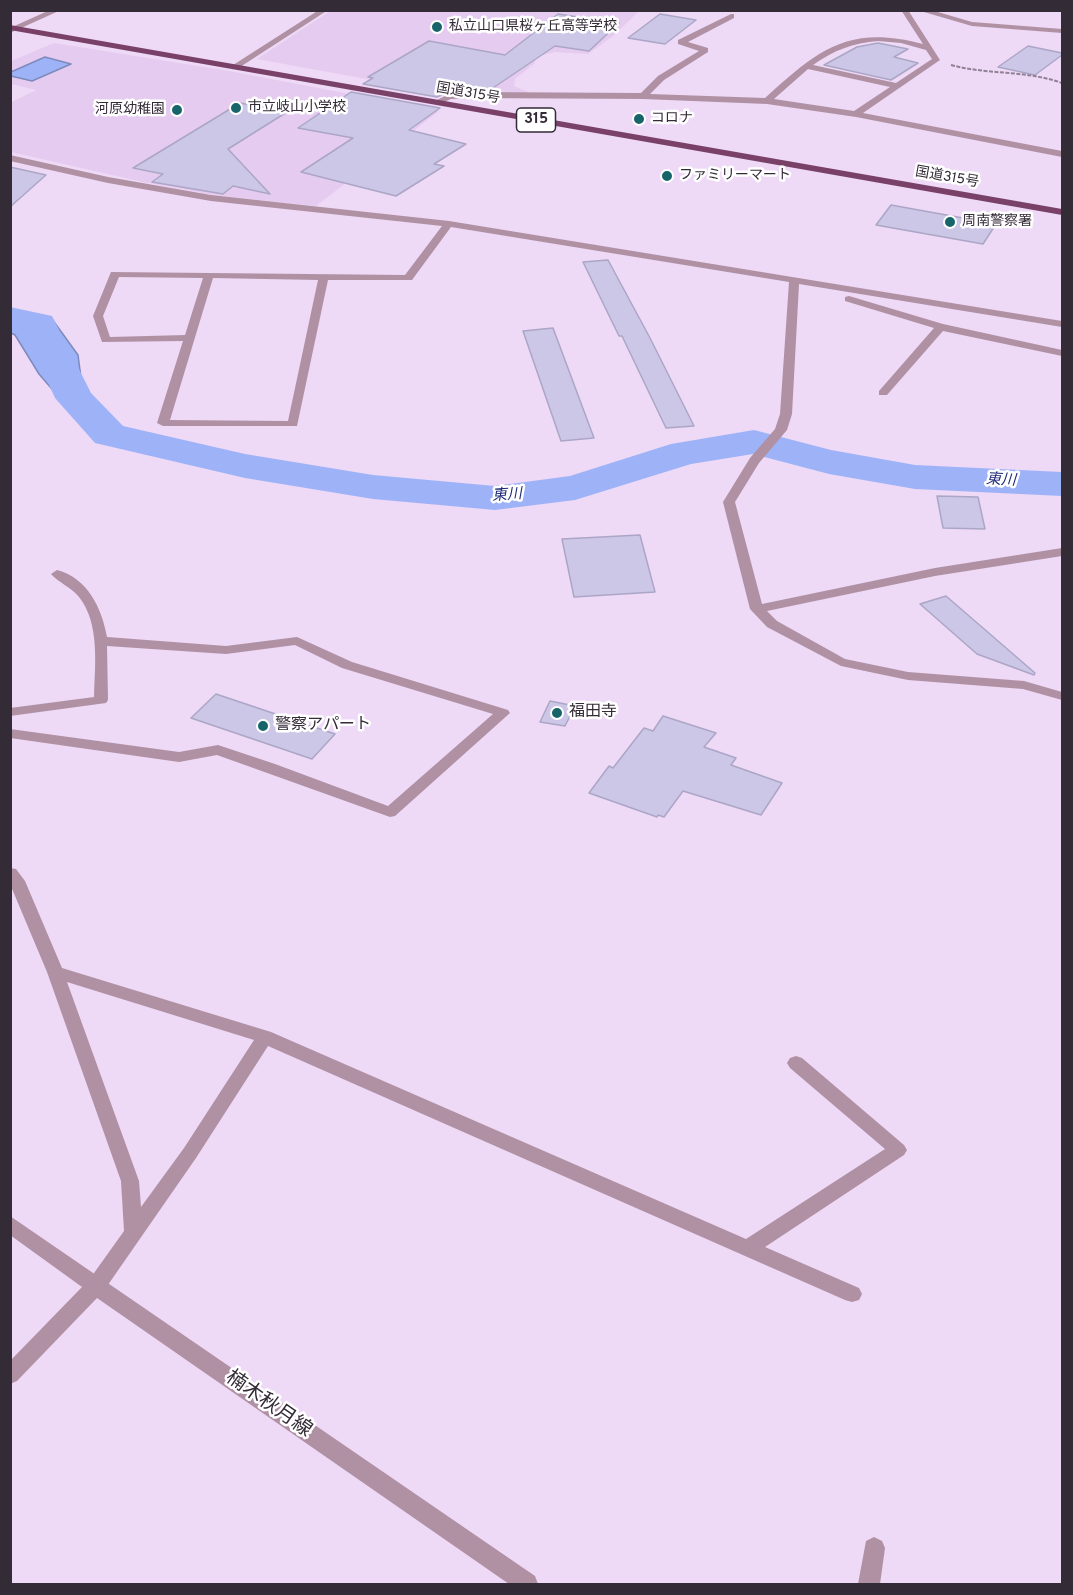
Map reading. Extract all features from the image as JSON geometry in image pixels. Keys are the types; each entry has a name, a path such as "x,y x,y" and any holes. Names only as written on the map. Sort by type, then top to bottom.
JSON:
{"highway":[{"name":"国道315号","path":"12,29 1062,212"}],"street":[{"path":"12,29 58,10"},
{"path":"234,67 325,10"},
{"path":"856,114 936,60 904,10"},
{"path":"920,10 972,24 1062,32"},
{"path":"642,96 661,78 705,50 681,42 731,16"},
{"path":"767,101 805,66 840,45 858,38 903,40 928,48"},
{"path":"805,66 896,86"},
{"path":"437,102 449,97 472,95 642,96 767,101 856,114 1062,154"},
{"path":"10,158 108,180 211,198 449,224 1062,324"},
{"path":"190,338 106,340 98,316 115,274 408,278 449,224"},
{"path":"209,275 163,423 293,424 323,278"},
{"path":"794,282 941,327 1062,353"},
{"path":"794,282 786,414 781,430 754,461 729,502 757,609 772,624 841,662 908,676 1024,685 1062,696"},
{"path":"883,393 941,327"},
{"path":"757,609 935,572 1062,552"},
{"path":"10,712 101,700 101,641 93,611 78,587 57,574"},
{"path":"10,733 179,757 218,750 390,812 503,713 347,665 297,641 226,650 101,641"},
{"path":"10,873 17,881 55,972 130,1181 134,1231"},
{"path":"55,972 265,1037 852,1294"},
{"path":"10,1375 96,1286 190,1153 265,1037"},
{"path":"746,1249 898,1150 796,1063"},
{"name":"楠木秋月線","path":"10,1224 527,1584"},
{"path":"869,1584 874,1548"}],"path":[{"path":"936,60 962,69 985,73 1014,73 1062,83"}],"shaded area":[{"path":"330,11 652,11 638,12 613,36 588,54 555,52 534,57 535,63 515,79 514,86 537,96 449,94 257,59"},
{"path":"54,43 229,71 439,111 316,206 213,195 143,182 11,152 10,103 36,90 11,84 11,61"}],"water":[{"path":"45,57 71,64 32,81 11,76 11,72"},
{"path":"11,312 52,319 78,355 82,385 89,407 109,435 63,402 39,374 15,335 11,333"}],"building":[{"path":"558,14 619,23 589,51 555,46 490,90 467,89 437,97 363,84 373,78 368,77 429,41 505,55"},
{"path":"660,14 696,20 665,44 628,38"},
{"path":"878,43 908,49 894,57 918,63 891,80 824,65 857,47"},
{"path":"1028,46 1062,53 1062,55 1035,75 998,67"},
{"path":"351,92 440,108 409,130 466,144 434,164 444,166 396,196 301,172 353,138 298,128"},
{"path":"240,103 287,112 228,149 270,194 233,186 223,194 152,182 163,174 133,168"},
{"path":"10,167 46,175 10,207"},
{"path":"891,205 996,224 983,244 876,225"},
{"path":"608,260 694,426 666,428 583,262"},
{"path":"553,328 594,438 561,441 523,331"},
{"path":"937,496 978,497 985,529 943,528"},
{"path":"640,535 655,592 574,597 562,539"},
{"path":"946,596 1035,673 1034,675 977,654 920,604"},
{"name":"警察アパート","path":"216,694 335,734 312,759 191,718"},
{"path":"550,701 575,706 565,726 540,722"},
{"path":"663,716 716,733 704,747 736,758 731,765 782,783 761,815 683,791 664,817 658,815 657,817 589,793 609,766 613,768 644,728 653,731"}],"waterway":[{"name":"東川","path":"10,318 39,324 74,398 109,435 245,466 373,487 495,498 575,488 685,453 754,442 829,462 915,477 1062,484"}],"place":[{"name":"私立山口県桜ヶ丘高等学校","path":"437,27"},
{"name":"市立岐山小学校","path":"236,108"},
{"name":"河原幼稚園","path":"177,110"},
{"name":"コロナ","path":"639,119"},
{"name":"ファミリーマート","path":"667,176"},
{"name":"周南警察署","path":"950,222"},
{"name":"福田寺","path":"557,713"},
{"name":"警察アパート","path":"263,726"}]}
